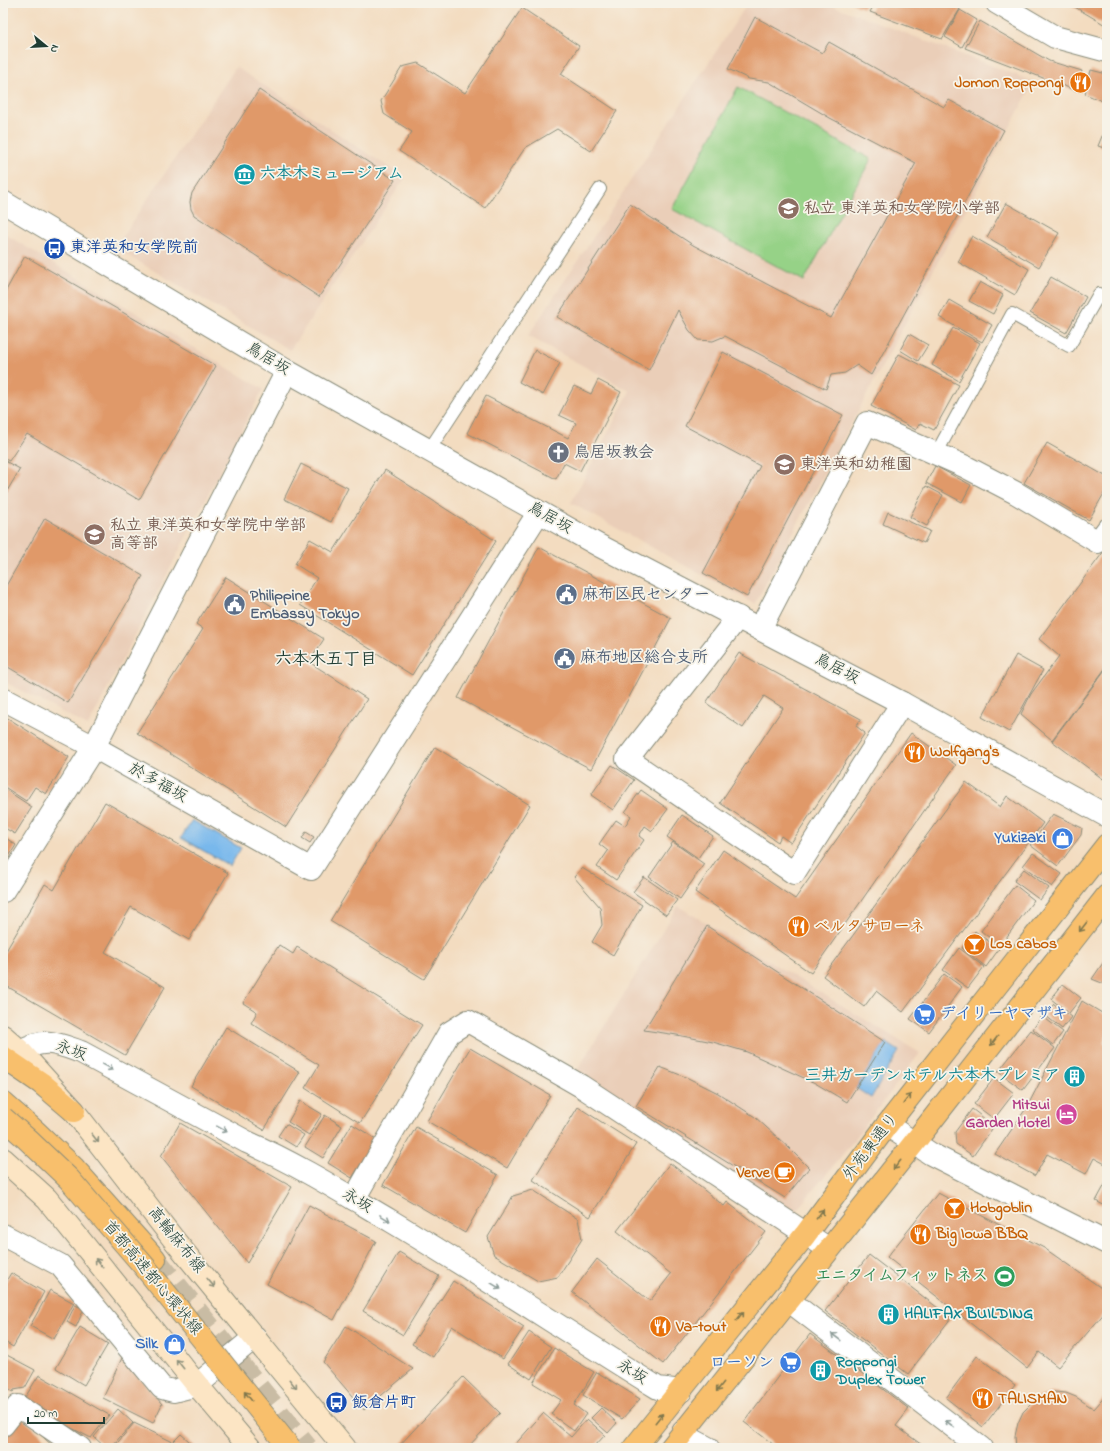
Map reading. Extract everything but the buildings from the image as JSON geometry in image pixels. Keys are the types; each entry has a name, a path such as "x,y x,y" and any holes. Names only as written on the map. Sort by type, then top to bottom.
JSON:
{"main road":[{"name":"外苑東通り","path":"634,1448 805,1235 888,1125 1107,846"},
{"name":"外苑東通り","path":"677,1440 914,1143 1107,896"},
{"path":"3,1036 12,1054"},
{"name":"高輪麻布線","path":"12,1054 41,1083 74,1111 175,1241 345,1448"},
{"name":"首都高速都心環状線","path":"3,1103 74,1168 155,1259"},
{"name":"首都高速都心環状線","path":"3,1118 69,1179 149,1272 290,1448"},
{"path":"3,1159 47,1199 197,1385 250,1448"}],"street":[{"path":"997,3 1055,37 1107,51"},
{"name":"鳥居坂","path":"3,202 287,370 598,545 902,703 1107,816"},
{"path":"3,891 94,747 287,370"},
{"path":"760,629 867,423 966,467 1016,493 1098,542 1107,530"},
{"name":"於多福坂","path":"3,699 94,747 311,869 539,512"},
{"path":"738,617 627,759 794,873 902,703"},
{"path":"354,1199 449,1033 468,1020 581,1086 805,1235 829,1249"},
{"name":"永坂","path":"12,1054 33,1044 55,1043 81,1052 354,1199 462,1264 658,1388 681,1390"},
{"path":"888,1125 931,1154 1107,1243"},
{"path":"3,1235 60,1266 162,1388 173,1391 197,1385 255,1337"},
{"path":"788,1300 981,1448"},
{"path":"3,1425 18,1406 80,1448"},
{"path":"677,1440 695,1441 708,1448"}],"lane":[{"path":"429,450 600,189"},
{"path":"936,454 1012,314 1070,346 1100,294 1107,298"}],"shaded area":[{"name":"私立 東洋英和女学院小学部","path":"748,3 826,3 1034,82 755,604 571,503 630,391 528,336"},
{"path":"236,67 405,178 290,350 115,248"},
{"name":"私立 東洋英和女学院中学部 高等部","path":"3,233 263,389 88,726 3,681"},
{"path":"678,906 920,1053 852,1143 790,1218 573,1077"}],"green space":[{"path":"738,87 871,159 804,281 672,209"}],"water":[{"path":"192,820 241,848 230,866 181,838"},
{"path":"885,1042 899,1051 871,1098 856,1088"}],"tunnel":[{"path":"155,1259 307,1448"}],"place":[{"name":"Jomon Roppongi","path":"1080,83"},
{"name":"六本木ミュージアム","path":"244,174"},
{"name":"私立 東洋英和女学院小学部","path":"789,209"},
{"name":"東洋英和女学院前","path":"54,248"},
{"name":"鳥居坂教会","path":"559,453"},
{"name":"東洋英和幼稚園","path":"784,465"},
{"name":"私立 東洋英和女学院中学部 高等部","path":"95,535"},
{"name":"麻布区民センター","path":"567,595"},
{"name":"Philippine Embassy Tokyo","path":"235,605"},
{"name":"麻布地区総合支所","path":"565,658"},
{"name":"Wolfgang's","path":"915,752"},
{"name":"Yukizaki","path":"1062,838"},
{"name":"ベルタサローネ","path":"798,927"},
{"name":"Los cabos","path":"974,944"},
{"name":"デイリーヤマザキ","path":"924,1014"},
{"name":"三井ガーデンホテル六本木プレミア","path":"1075,1076"},
{"name":"Mitsui Garden Hotel","path":"1066,1114"},
{"name":"Verve","path":"785,1173"},
{"name":"Hobgoblin","path":"954,1208"},
{"name":"Big Iowa BBQ","path":"921,1234"},
{"name":"エニタイムフィットネス","path":"1004,1276"},
{"name":"HALIFAX BUILDING","path":"888,1314"},
{"name":"Va-tout","path":"660,1327"},
{"name":"Silk","path":"174,1344"},
{"name":"ローソン","path":"790,1363"},
{"name":"Roppongi Duplex Tower","path":"821,1371"},
{"name":"TALISMAN","path":"982,1399"},
{"name":"飯倉片町","path":"337,1403"}],"district":[{"name":"六本木五丁目","path":"326,659"}]}
